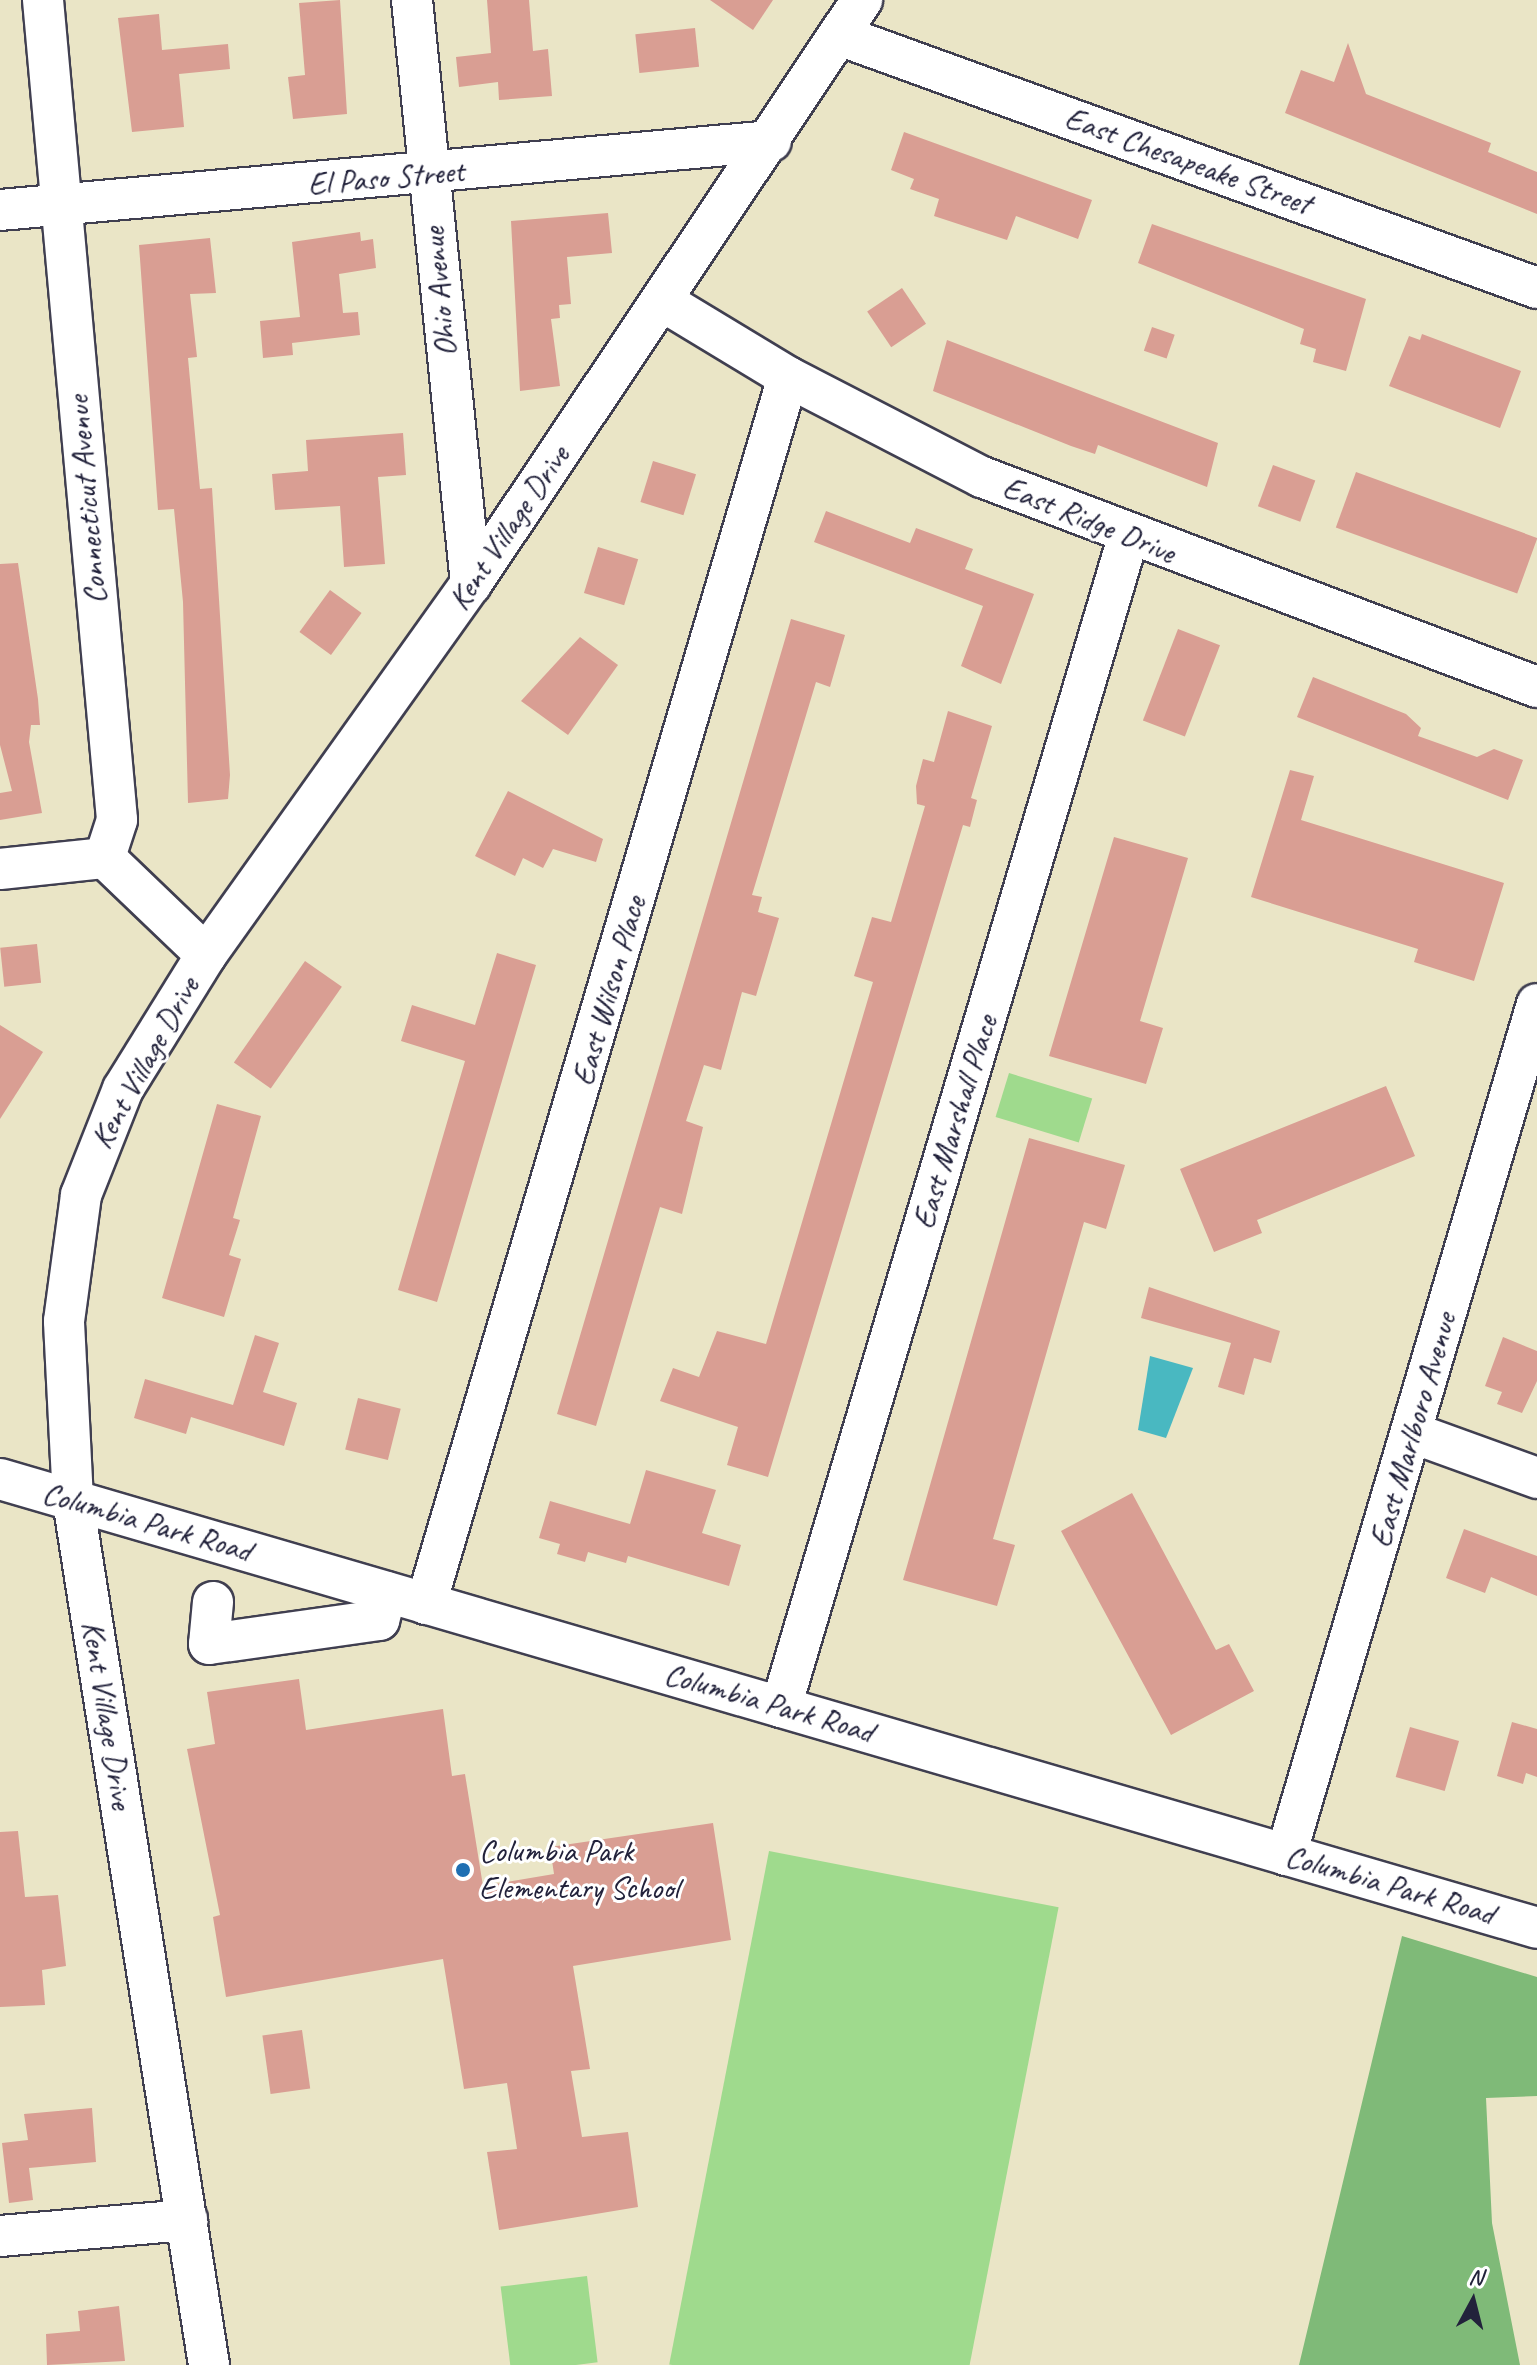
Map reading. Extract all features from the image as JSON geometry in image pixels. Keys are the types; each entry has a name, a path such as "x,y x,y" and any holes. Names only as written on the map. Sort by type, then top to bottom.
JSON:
{"street":[{"name":"Connecticut Avenue","path":"43,0 117,820 105,858"},
{"name":"Ohio Avenue","path":"412,0 471,584"},
{"name":"Kent Village Drive","path":"209,2365 73,1500 64,1321 81,1195 123,1089 206,955 471,584 664,302 862,0"},
{"name":"East Chesapeake Street","path":"839,35 1537,288"},
{"name":"El Paso Street","path":"0,210 428,175 771,141"},
{"name":"East Ridge Drive","path":"664,302 788,377 982,477 1128,538 1537,687"},
{"name":"East Wilson Place","path":"426,1604 788,377"},
{"name":"East Marshall Place","path":"781,1707 1128,538"},
{"path":"0,869 105,858 206,955"},
{"name":"East Marlboro Avenue","path":"1286,1855 1413,1433 1527,1079 1537,1004"},
{"path":"1413,1433 1537,1478"},
{"name":"Columbia Park Road","path":"0,1479 1537,1928"},
{"path":"213,1602 209,1644 379,1620 387,1592"},
{"path":"0,2236 187,2220"}],"green space":[{"path":"1009,1073 1092,1098 1079,1142 996,1117"},
{"path":"769,1851 1059,1907 970,2365 669,2364"},
{"path":"1402,1936 1537,1977 1537,2096 1486,2098 1492,2223 1520,2365 1299,2365"},
{"path":"587,2276 598,2362 510,2365 501,2287"}],"water":[{"path":"1150,1356 1193,1368 1166,1438 1138,1430"}],"building":[{"path":"340,0 347,114 293,119 288,77 305,75 299,3"},
{"path":"487,0 529,0 533,51 548,49 552,96 499,100 498,82 459,87 456,57 491,53"},
{"path":"710,0 773,0 753,30"},
{"path":"159,14 162,50 228,44 230,69 179,74 184,127 132,132 118,18"},
{"path":"695,28 699,67 639,73 635,34"},
{"path":"1348,43 1366,94 1491,143 1488,152 1537,172 1537,214 1285,113 1301,70 1334,82"},
{"path":"904,132 1092,200 1078,239 1016,216 1007,240 934,216 939,199 910,189 914,179 891,170"},
{"path":"608,213 612,253 567,257 571,304 559,305 560,318 551,319 560,386 520,391 511,221"},
{"path":"1152,224 1366,299 1346,371 1313,362 1316,349 1300,344 1304,329 1138,263"},
{"path":"360,232 361,241 373,239 376,268 339,274 343,313 358,312 360,335 292,343 293,355 263,358 260,321 300,317 292,242"},
{"path":"210,238 216,293 190,294 197,357 188,358 200,489 212,488 230,775 228,799 188,803 183,602 174,509 158,510 139,245"},
{"path":"902,288 926,324 891,347 867,311"},
{"path":"1152,327 1175,335 1167,358 1144,351"},
{"path":"1422,334 1521,371 1500,428 1389,386 1409,336 1420,340"},
{"path":"947,340 1218,443 1207,487 1098,445 1095,454 1071,446 933,391"},
{"path":"403,433 406,475 378,477 385,564 344,567 340,506 275,510 272,474 308,471 306,440"},
{"path":"653,461 696,474 683,515 640,502"},
{"path":"1273,465 1315,480 1300,522 1258,506"},
{"path":"1356,472 1537,538 1517,593 1336,527"},
{"path":"826,511 910,543 916,528 973,549 965,569 1034,594 1001,684 961,666 983,606 814,542"},
{"path":"598,547 638,559 624,605 584,593"},
{"path":"18,563 38,699 40,725 31,725 29,742 42,813 0,820 0,793 12,791 0,745 0,564"},
{"path":"330,590 362,613 331,655 299,632"},
{"path":"791,619 845,635 830,687 816,682 752,895 762,897 758,912 779,918 756,996 742,992 721,1070 704,1065 686,1121 703,1127 682,1214 660,1207 596,1426 557,1414"},
{"path":"1178,629 1220,645 1185,737 1143,720"},
{"path":"580,637 618,665 568,735 521,701"},
{"path":"1313,677 1406,714 1421,728 1418,736 1477,757 1494,749 1523,760 1508,800 1297,717"},
{"path":"948,711 992,726 971,798 977,800 970,827 963,825 768,1477 727,1465 738,1427 660,1401 673,1368 699,1377 717,1331 766,1344 873,982 854,976 872,917 891,922 925,806 917,804 916,786 923,759 934,762"},
{"path":"1290,770 1314,776 1301,820 1504,883 1474,981 1414,962 1418,949 1251,897"},
{"path":"508,791 603,839 596,862 553,849 543,868 523,858 515,876 475,856"},
{"path":"1114,837 1188,858 1140,1021 1163,1028 1146,1084 1049,1056"},
{"path":"37,944 41,983 4,987 0,948"},
{"path":"497,953 536,965 437,1302 398,1290 465,1061 401,1041 412,1005 475,1025"},
{"path":"305,961 342,987 271,1088 234,1063"},
{"path":"0,1025 43,1052 0,1119"},
{"path":"1386,1086 1415,1156 1257,1220 1262,1233 1214,1252 1180,1169"},
{"path":"217,1104 261,1116 233,1218 240,1220 229,1255 241,1259 224,1317 162,1298"},
{"path":"1029,1138 1125,1165 1106,1229 1084,1222 993,1539 1015,1545 997,1606 903,1580"},
{"path":"1149,1287 1280,1331 1271,1363 1254,1358 1244,1395 1218,1387 1231,1343 1141,1318"},
{"path":"255,1335 279,1343 263,1392 297,1403 284,1446 191,1417 186,1434 134,1418 145,1379 233,1405"},
{"path":"1503,1337 1537,1351 1537,1381 1522,1413 1497,1404 1502,1392 1485,1386"},
{"path":"358,1398 401,1409 388,1460 345,1449"},
{"path":"646,1470 716,1490 702,1533 741,1545 729,1586 628,1556 626,1563 588,1552 585,1562 557,1554 560,1544 539,1538 550,1501 630,1524"},
{"path":"1132,1493 1216,1650 1229,1644 1254,1691 1171,1735 1061,1531"},
{"path":"1464,1529 1537,1556 1537,1596 1491,1577 1485,1593 1446,1578"},
{"path":"299,1679 306,1730 443,1709 452,1776 465,1774 483,1886 554,1874 550,1847 713,1823 731,1940 573,1966 590,2069 571,2071 582,2137 628,2132 638,2207 499,2230 487,2152 517,2149 507,2083 464,2089 443,1959 226,1997 213,1917 220,1915 187,1749 215,1744 207,1692"},
{"path":"1512,1722 1537,1729 1537,1777 1526,1773 1523,1784 1497,1776"},
{"path":"1410,1727 1459,1741 1445,1791 1396,1777"},
{"path":"18,1831 25,1897 58,1895 66,1966 42,1970 45,2005 0,2007 0,1832"},
{"path":"302,2030 310,2088 271,2094 262,2036"},
{"path":"92,2108 96,2162 29,2168 33,2200 9,2203 2,2143 28,2140 24,2114"},
{"path":"119,2306 125,2361 47,2365 46,2334 80,2331 78,2311"}],"place":[{"name":"Columbia Park Elementary School","path":"463,1870"}]}
